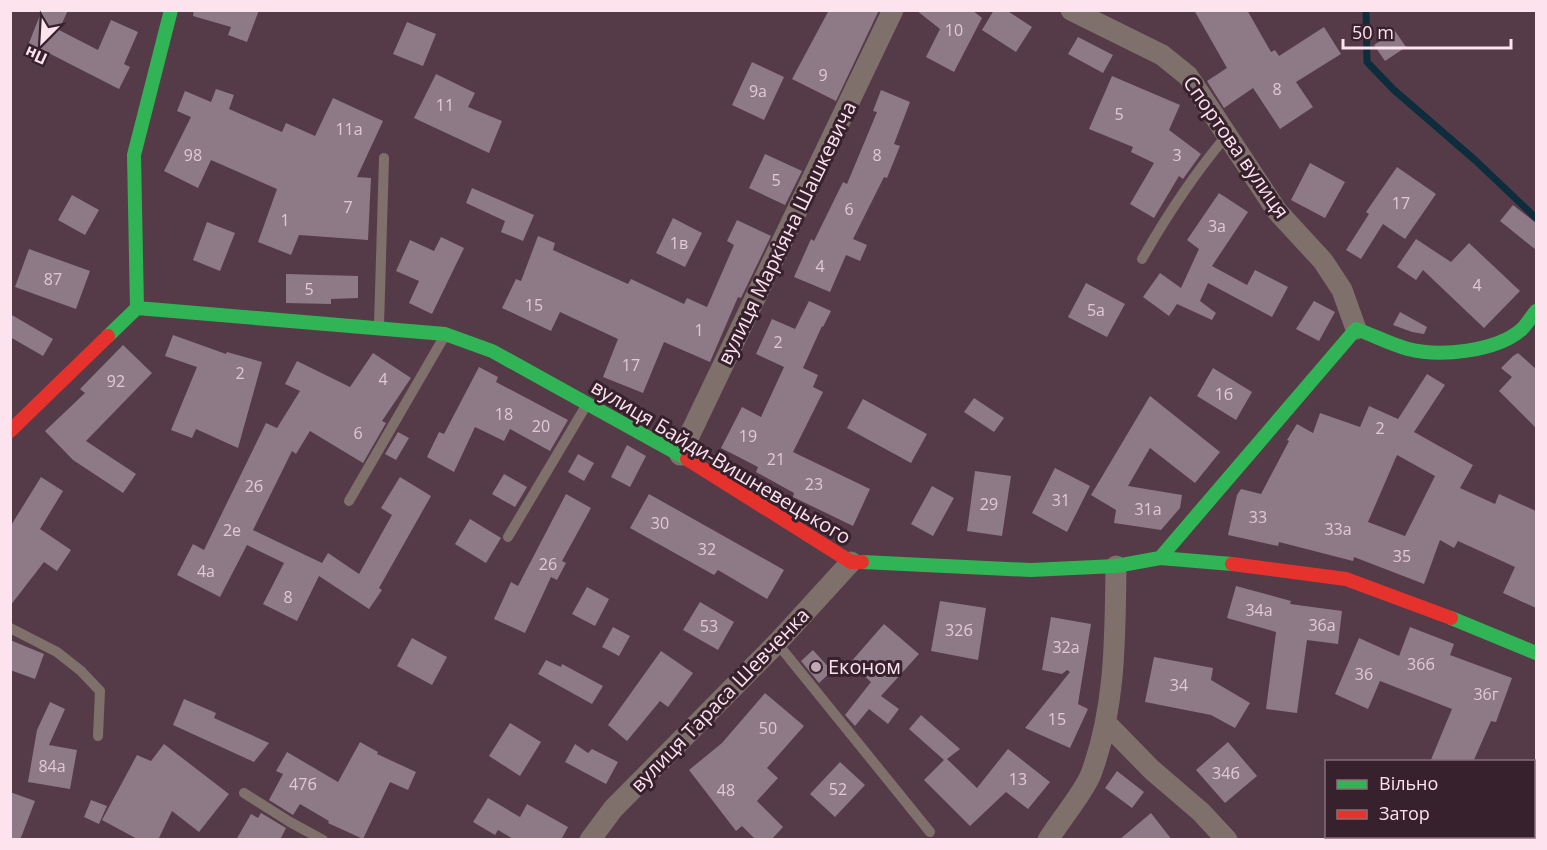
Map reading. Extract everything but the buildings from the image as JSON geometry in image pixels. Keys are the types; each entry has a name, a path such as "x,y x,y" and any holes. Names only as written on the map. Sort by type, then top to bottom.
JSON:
{"street":[{"path":"10,431 137,308 134,155 171,10"},
{"name":"вулиця Маркіяна Шашкевича","path":"680,455 893,10"},
{"name":"Спортова вулиця","path":"1071,10 1162,55 1188,76 1277,211 1323,261 1341,290 1356,329"},
{"name":"вулиця Байди-Вишневецького","path":"137,308 445,334 492,351 680,455 851,562 1031,570 1116,566 1160,558 1221,563 1346,579 1457,620 1536,654"},
{"path":"1160,558 1356,329 1408,349 1445,354 1468,351 1508,339 1522,329 1536,311"},
{"name":"вулиця Тараса Шевченка","path":"590,840 614,809 777,643 851,562"},
{"path":"1048,840 1090,777 1106,723 1114,666 1116,566"},
{"path":"1106,723 1152,770 1201,812 1227,840"}],"lane":[{"path":"1142,259 1166,216 1227,135"},
{"path":"379,328 384,158"},
{"path":"349,501 445,334"},
{"path":"508,537 587,404"},
{"path":"10,628 57,652 81,671 100,691 98,736"},
{"path":"777,643 930,832"},
{"path":"244,793 323,840"}],"waterway":[{"path":"1366,10 1367,62 1394,90 1475,160 1536,218"}],"traffic: fast":[{"path":"108,336 137,308 134,155 171,10"},
{"path":"137,308 445,334 492,351 687,459"},
{"path":"1160,558 1356,329 1408,349 1435,352 1467,351 1483,348 1511,337 1522,329 1536,311"},
{"path":"862,562 1031,570 1116,566 1160,558 1232,564"},
{"path":"1451,618 1536,653"}],"traffic: jam":[{"path":"10,431 108,336"},
{"path":"687,459 851,562 862,562"},
{"path":"1232,564 1346,579 1451,618"}],"place":[{"name":"Економ","path":"816,667"}]}
